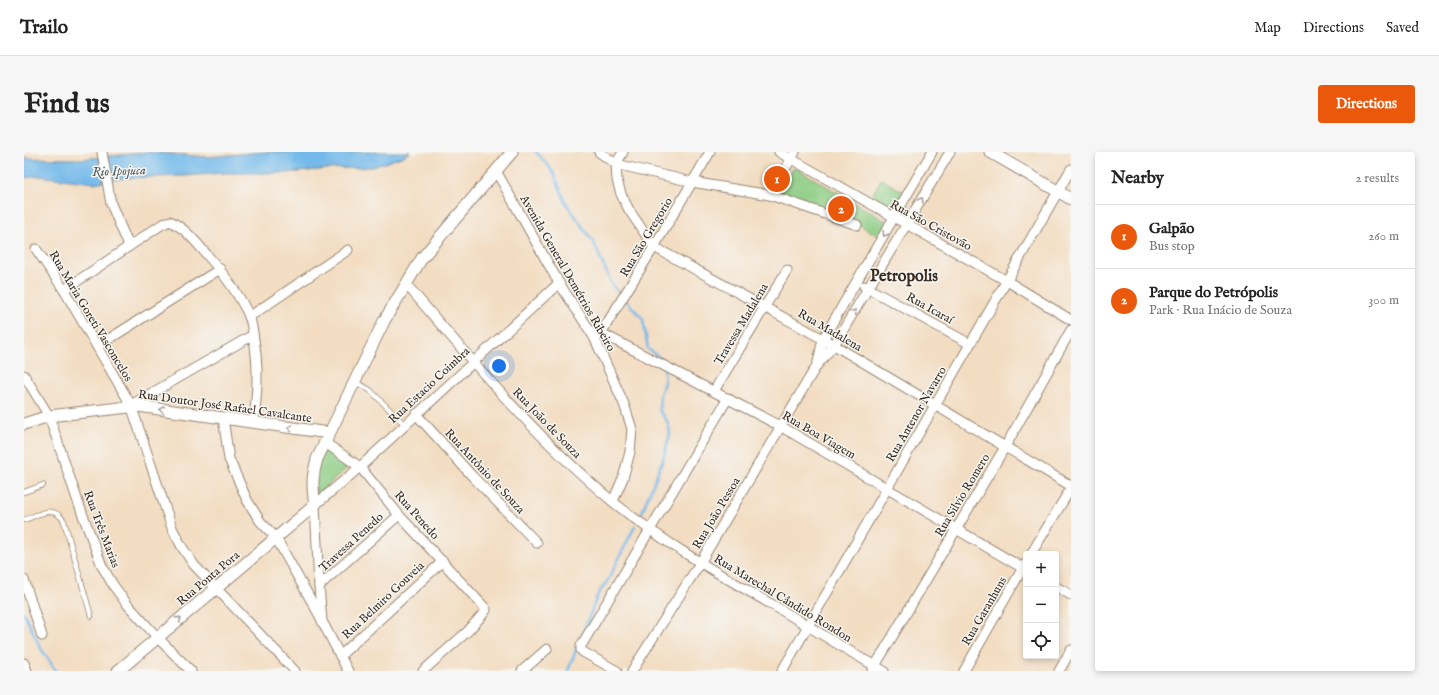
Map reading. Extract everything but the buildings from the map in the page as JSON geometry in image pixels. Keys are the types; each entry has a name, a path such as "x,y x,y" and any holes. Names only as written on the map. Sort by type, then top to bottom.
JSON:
{"street":[{"path":"102,152 111,204 129,246"},
{"path":"322,621 315,505 312,488 313,475 317,459 384,321 422,258 512,152"},
{"path":"599,152 616,164 692,182 770,195 857,225"},
{"path":"616,164 623,152"},
{"name":"Rua São Gregorio","path":"598,335 627,292 710,152"},
{"name":"Rua São Cristovão","path":"779,152 793,155 894,218 1007,281 1071,320"},
{"name":"Rua João Pessoa","path":"817,365 823,339 932,152"},
{"name":"Rua João Pessoa","path":"632,671 700,563 782,427 817,365 834,345 950,152"},
{"path":"990,152 1071,200"},
{"path":"770,195 793,155"},
{"name":"Rua Madalena","path":"616,164 617,180 621,194 629,210 654,247 834,345 1071,487"},
{"name":"Rua Antenor Navarro","path":"782,671 1071,169"},
{"name":"Avenida General Demétrios Ribeiro","path":"496,172 559,283 598,335 624,404 632,429 630,452 623,478 613,502"},
{"path":"64,290 161,224 170,221 186,231 220,269 249,317 258,373 254,422"},
{"name":"Rua Maria Goreti Vasconcelos","path":"36,249 64,290 98,346 131,406 172,528 182,547 190,559 216,588 295,671"},
{"path":"249,317 348,250"},
{"path":"98,346 220,269"},
{"name":"Travessa Madalena","path":"714,391 788,270"},
{"name":"Rua Icaraí","path":"856,282 970,344"},
{"name":"Rua Estacio Coimbra","path":"315,505 360,467 559,283"},
{"name":"Rua João de Souza","path":"406,284 473,361 562,457 613,502"},
{"name":"Rua Silvio Romero","path":"874,669 1005,447 1071,330"},
{"path":"131,406 253,335"},
{"name":"Rua Boa Viagem","path":"598,335 658,362 782,427 956,529 1023,566"},
{"name":"Rua Três Marias","path":"24,375 49,416 78,502 102,566 113,586 157,637 191,671"},
{"path":"616,671 581,650 584,640 728,398"},
{"name":"Rua Doutor José Rafael Cavalcante","path":"24,424 49,416 131,406 254,422 327,438"},
{"name":"Rua Antônio de Souza","path":"416,414 473,478 538,543"},
{"path":"223,418 229,459 247,500 260,521 276,538 348,671"},
{"name":"Rua Penedo","path":"327,438 360,467 399,515 443,561 486,610 468,631 423,671"},
{"path":"1033,551 1071,487"},
{"name":"Rua Marechal Cândido Rondon","path":"613,502 700,563 809,626 874,669 884,671"},
{"name":"Rua Ponta Pora","path":"118,671 315,505"},
{"name":"Travessa Penedo","path":"319,586 399,515"},
{"name":"Rua Belmiro Gouveia","path":"340,656 443,561"},
{"name":"Rua Garanhuns","path":"964,671 1023,570"},
{"path":"24,580 42,636"},
{"path":"1059,589 1071,595"},
{"path":"522,671 547,649"},
{"path":"1059,671 1071,650"},
{"path":"24,663 26,671"}],"lane":[{"path":"355,382 370,390 405,425"},
{"path":"24,492 43,485"},
{"path":"24,520 50,511 61,516 64,521 91,616"}],"green space":[{"path":"794,167 889,223 880,237 858,224 778,195"},
{"path":"881,179 906,193 895,213 870,199"},
{"path":"327,440 348,467 316,496 314,477"}],"water":[{"name":"Rio Ipojuca","path":"150,152 207,157 263,152 410,152 404,156 373,167 286,173 223,173 124,178 94,183 38,176 24,178 24,158 81,159"}],"waterway":[{"path":"536,152 554,174 566,203 594,243 612,285 643,319 648,349 663,360 664,364"},
{"path":"640,517 663,459 670,434 668,423 659,410 660,395 665,379 664,369"},
{"path":"580,641 598,594 608,580 635,526"},
{"path":"24,613 40,647 56,671"},
{"path":"568,671 578,645"}],"place":[{"name":"Galpão","path":"777,179"},
{"name":"Parque do Petrópolis","path":"841,209"}],"district":[{"name":"Petropolis","path":"904,275"}]}
